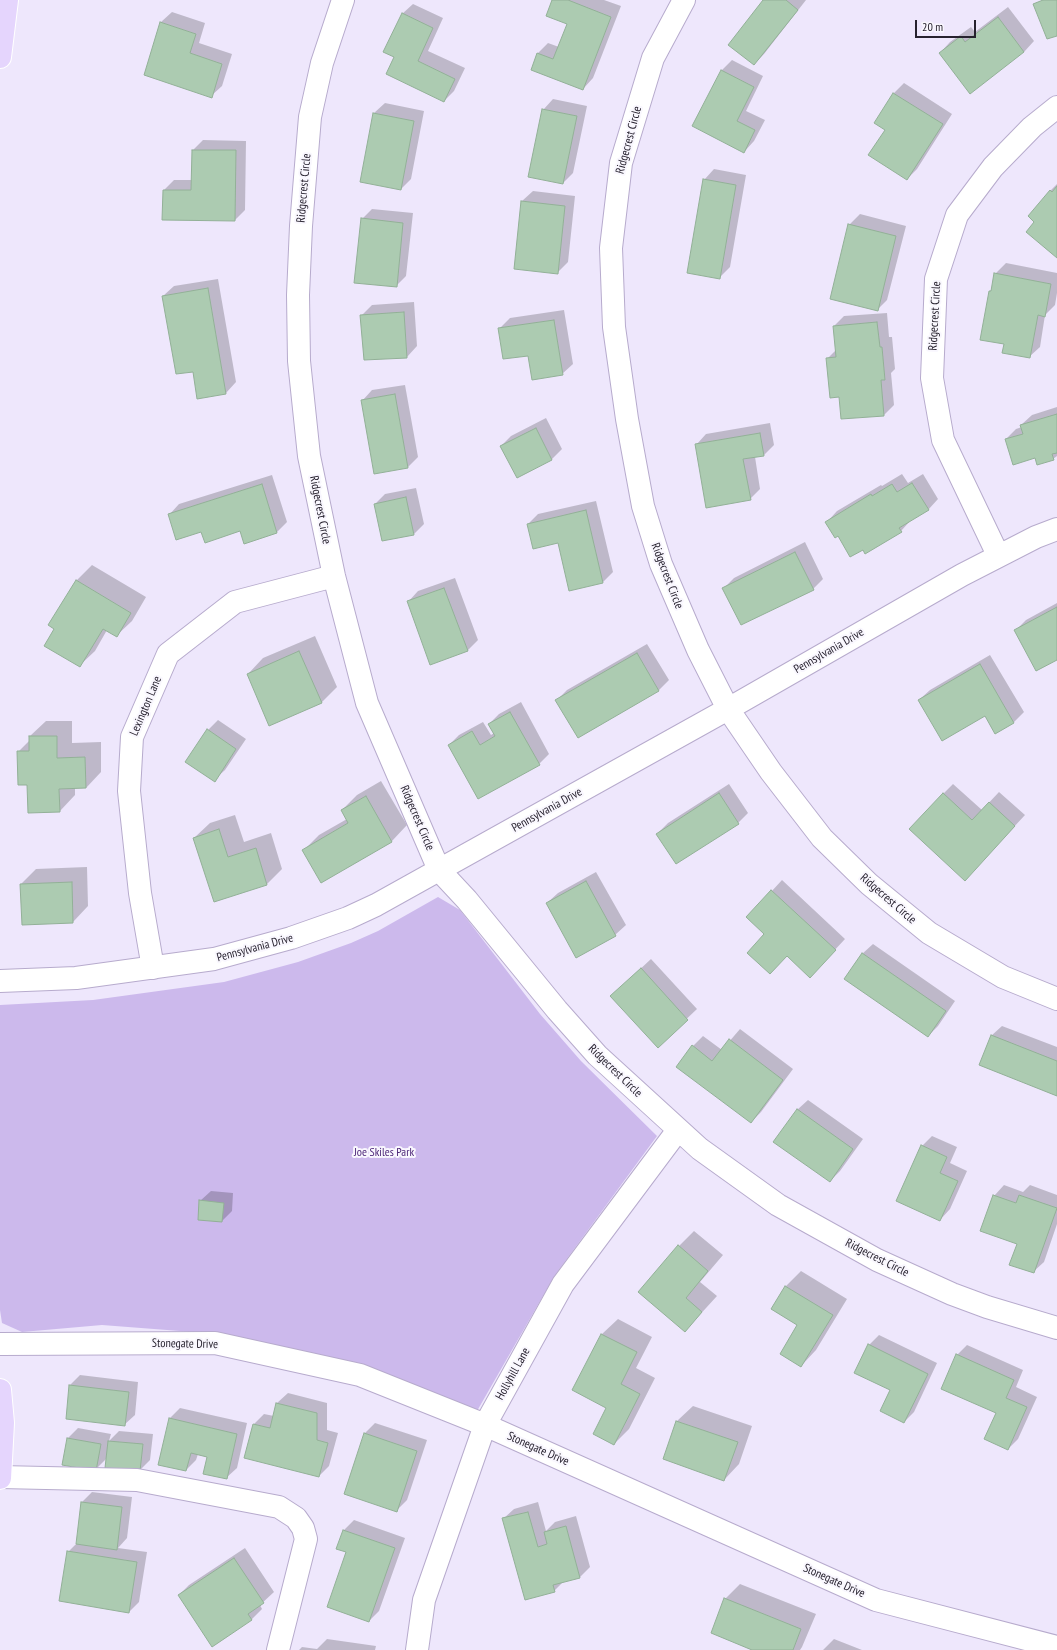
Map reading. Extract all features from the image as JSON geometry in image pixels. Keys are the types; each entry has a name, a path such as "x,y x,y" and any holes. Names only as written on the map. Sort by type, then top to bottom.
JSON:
{"main road":[{"path":"0,57 8,0"},
{"path":"0,1390 3,1423 0,1478"}],"street":[{"name":"Ridgecrest Circle","path":"344,0 322,63 310,117 301,226 298,295 299,361 309,456 334,576 368,703 439,870 597,1055 700,1149 778,1205 877,1260 987,1308 1057,1328"},
{"name":"Ridgecrest Circle","path":"683,0 653,58 621,163 611,248 614,327 627,419 644,506 660,564 698,650 728,709 771,772 822,838 869,884 929,933 1003,977 1057,999"},
{"name":"Ridgecrest Circle","path":"998,556 943,440 932,378 936,279 957,215 993,167 1032,127 1057,107"},
{"name":"Pennsylvania Drive","path":"0,981 76,978 214,959 291,938 348,918 376,905 728,709 955,578 1036,537 1057,529"},
{"name":"Lexington Lane","path":"153,968 140,893 129,791 132,737 168,654 235,602 334,576"},
{"name":"Hollyhill Lane","path":"417,1650 424,1600 485,1425 563,1284 678,1130"},
{"name":"Stonegate Drive","path":"0,1344 215,1342 360,1375 485,1425 876,1600 1057,1647"},
{"path":"0,1478 137,1480 279,1507 296,1518 303,1528 306,1539 278,1650"}],"green space":[{"name":"Joe Skiles Park","path":"438,897 460,910 540,1014 581,1061 657,1136 555,1275 477,1411 359,1363 219,1334 102,1325 22,1332 2,1323 0,1310 0,1005 93,1000 224,982 298,962 351,943 378,931"}],"building":[{"path":"552,0 568,0 611,17 583,90 531,70 537,53 553,59 567,24 546,16"},
{"path":"763,0 786,0 798,10 754,65 728,45"},
{"path":"1043,0 1057,0 1057,36 1047,39 1033,4"},
{"path":"402,13 433,28 418,61 455,79 444,102 386,74 394,57 383,52"},
{"path":"998,17 1024,52 970,94 939,53 961,36 965,42"},
{"path":"160,22 196,34 190,53 222,64 212,98 144,75"},
{"path":"721,70 754,87 737,121 755,130 744,153 692,126"},
{"path":"893,93 943,124 907,180 868,155 885,130 874,123"},
{"path":"542,109 577,116 563,184 528,177"},
{"path":"373,113 414,121 401,190 360,182"},
{"path":"192,150 236,150 235,221 162,220 163,190 191,190"},
{"path":"703,179 736,185 720,279 687,273"},
{"path":"1057,186 1057,258 1026,232 1034,222 1028,216 1050,190 1052,192"},
{"path":"521,201 565,206 558,274 514,269"},
{"path":"361,218 403,223 397,287 354,283"},
{"path":"848,224 896,236 878,311 830,299"},
{"path":"994,273 1051,284 1045,317 1038,315 1030,358 1002,353 1004,344 980,340 989,291 991,291"},
{"path":"208,288 226,394 197,399 193,372 176,374 162,296"},
{"path":"404,312 407,358 364,360 360,315"},
{"path":"554,320 563,375 532,380 528,356 503,359 498,328"},
{"path":"877,322 880,347 882,347 885,380 881,380 884,416 841,419 839,397 830,398 826,358 836,357 833,326"},
{"path":"395,394 408,468 374,474 361,400"},
{"path":"1057,414 1057,453 1052,454 1054,460 1037,465 1035,458 1013,465 1005,439 1023,434 1020,425"},
{"path":"536,428 552,460 517,478 500,446"},
{"path":"760,433 764,456 743,459 751,500 706,508 695,444"},
{"path":"912,483 929,510 899,528 902,532 865,554 863,550 850,557 838,536 835,538 825,522 871,494 872,496 892,484 897,492"},
{"path":"262,484 277,533 244,544 240,531 205,543 201,532 176,540 168,514"},
{"path":"406,497 414,535 382,541 374,504"},
{"path":"586,510 603,583 569,591 558,543 533,549 527,524"},
{"path":"795,552 814,590 741,625 722,588"},
{"path":"76,580 131,613 117,637 103,629 80,667 44,646 54,629 48,625"},
{"path":"444,588 468,651 430,665 407,601"},
{"path":"1057,607 1057,660 1036,671 1014,630"},
{"path":"299,651 322,703 269,726 247,674"},
{"path":"637,653 659,691 578,738 555,700"},
{"path":"980,664 1014,723 995,734 985,716 942,741 918,700"},
{"path":"510,712 540,765 478,799 448,745 472,731 480,745 495,736 488,724"},
{"path":"207,729 236,749 215,782 185,762"},
{"path":"29,736 57,736 57,758 85,757 86,788 59,789 60,812 28,813 27,785 18,785 17,751 29,751"},
{"path":"719,793 739,824 676,864 656,834"},
{"path":"943,793 972,820 989,802 1015,826 965,881 909,829"},
{"path":"366,796 392,842 321,883 302,850 348,823 341,810"},
{"path":"219,829 228,857 256,848 267,885 214,902 193,838"},
{"path":"586,881 616,936 576,958 546,903"},
{"path":"72,882 73,923 22,925 20,884"},
{"path":"771,890 836,950 810,978 787,956 770,974 747,953 764,934 746,917"},
{"path":"862,953 946,1011 928,1037 844,979"},
{"path":"641,968 688,1020 658,1048 610,996"},
{"path":"991,1035 1057,1061 1057,1096 979,1065"},
{"path":"729,1039 783,1080 751,1123 676,1067 692,1045 712,1061"},
{"path":"797,1109 853,1149 830,1182 773,1142"},
{"path":"921,1145 947,1157 940,1173 958,1181 940,1221 896,1201"},
{"path":"993,1195 1016,1203 1019,1195 1057,1208 1034,1273 1009,1265 1017,1244 980,1231"},
{"path":"199,1200 224,1203 222,1222 198,1220"},
{"path":"678,1245 708,1271 686,1298 702,1312 685,1332 638,1292"},
{"path":"785,1286 833,1315 801,1367 780,1354 797,1325 771,1309"},
{"path":"601,1334 637,1352 621,1384 640,1394 614,1445 593,1434 606,1408 572,1390"},
{"path":"868,1344 928,1374 904,1423 880,1411 890,1390 854,1373"},
{"path":"956,1354 1014,1380 1006,1398 1027,1407 1008,1450 984,1439 996,1413 941,1389"},
{"path":"69,1385 129,1392 125,1426 66,1419"},
{"path":"276,1403 317,1413 317,1440 328,1443 319,1477 244,1458 253,1424 270,1428"},
{"path":"169,1418 237,1434 227,1479 203,1474 207,1457 191,1453 186,1471 158,1465"},
{"path":"676,1421 738,1442 724,1481 663,1459"},
{"path":"364,1433 417,1451 397,1512 344,1494"},
{"path":"67,1438 101,1444 96,1471 62,1465"},
{"path":"108,1441 143,1444 140,1471 105,1468"},
{"path":"81,1502 122,1507 117,1550 76,1544"},
{"path":"528,1512 538,1547 547,1544 544,1532 566,1526 580,1578 553,1585 555,1592 525,1600 502,1518"},
{"path":"343,1530 395,1548 369,1622 327,1607 346,1552 336,1549"},
{"path":"67,1551 137,1562 129,1613 59,1601"},
{"path":"234,1558 264,1603 248,1614 252,1620 212,1647 178,1595"},
{"path":"724,1598 801,1629 793,1650 752,1650 711,1633"}]}
